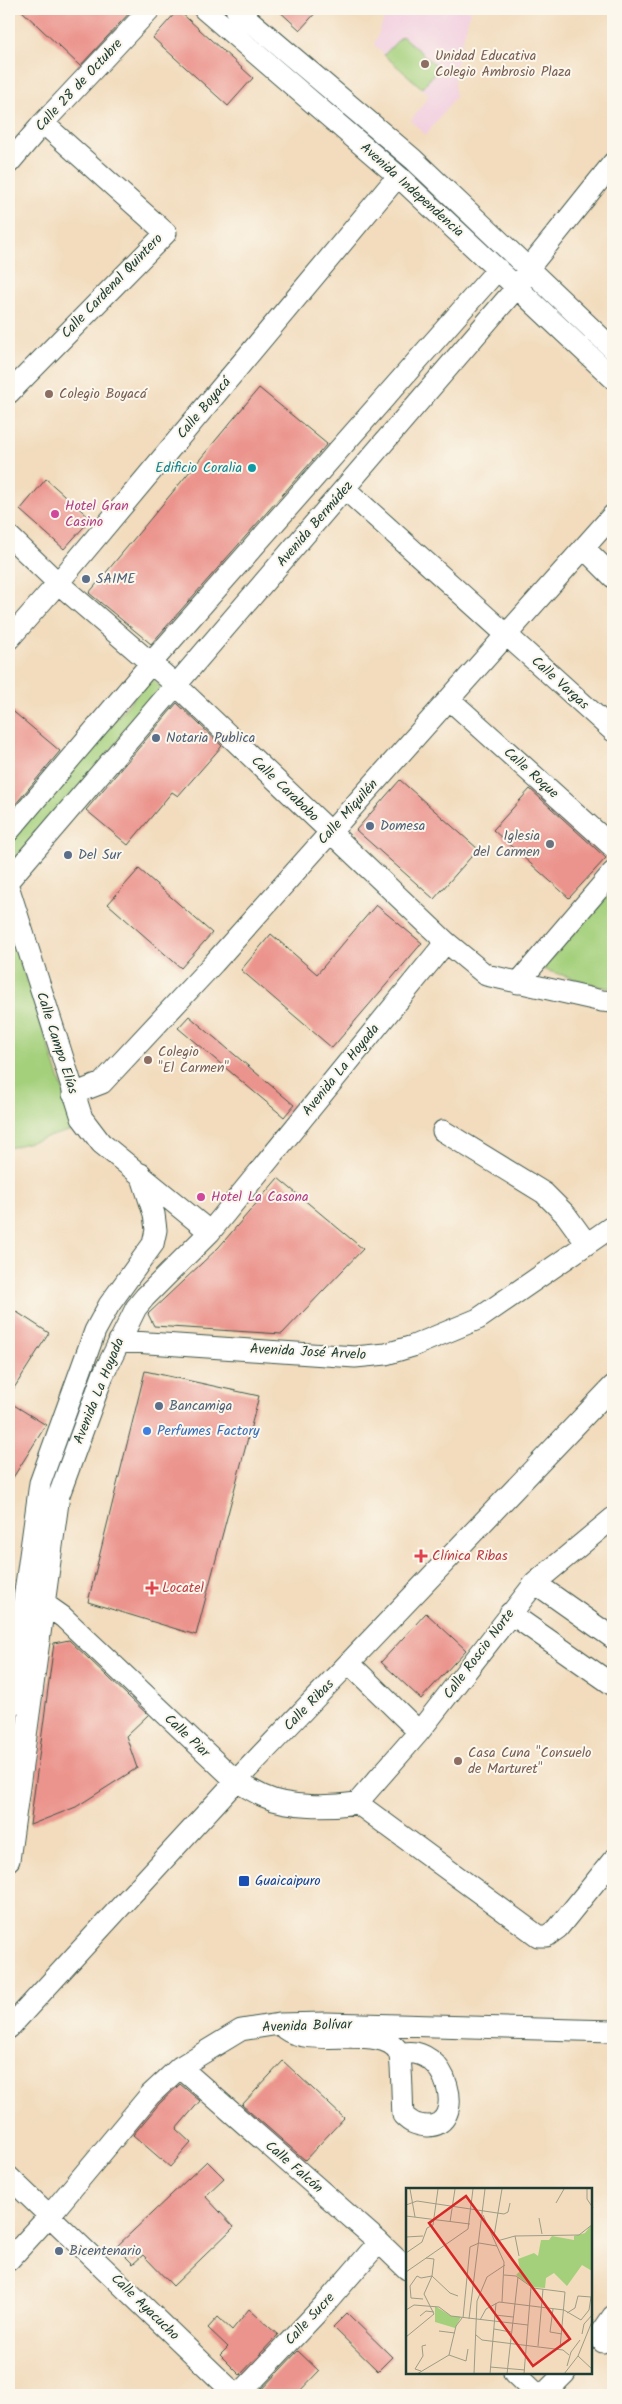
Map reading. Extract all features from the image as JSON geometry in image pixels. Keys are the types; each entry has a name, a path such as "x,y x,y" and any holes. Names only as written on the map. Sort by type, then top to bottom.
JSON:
{"street":[{"name":"Calle 28 de Octubre","path":"9,163 42,123 150,9"},
{"name":"Avenida Independencia","path":"204,9 398,176 613,378"},
{"name":"Avenida Independencia","path":"236,9 412,159 613,350"},
{"name":"Calle Cardenal Quintero","path":"9,393 166,233 42,123"},
{"name":"Avenida Bermúdez","path":"9,880 517,287 528,268 613,162"},
{"name":"Calle Boyacá","path":"9,639 398,176"},
{"path":"9,831 152,662 498,269"},
{"name":"Calle Vargas","path":"345,489 613,732"},
{"name":"Calle Miquilén","path":"73,1094 102,1083 220,956 613,515"},
{"name":"Calle Carabobo","path":"9,536 58,583 152,662 446,942 486,975 613,1002"},
{"path":"584,548 613,577"},
{"name":"Calle Roque","path":"449,699 613,847"},
{"path":"518,983 613,872"},
{"name":"Calle Campo Elías","path":"9,889 82,1118 101,1143 210,1232"},
{"name":"Avenida La Hoyada","path":"9,1860 46,1605 59,1495 103,1375 119,1341 136,1308 145,1297 210,1232 446,942"},
{"path":"443,1131 544,1193 566,1215 587,1244"},
{"name":"Avenida La Hoyada","path":"9,1708 12,1667 40,1483 95,1331 109,1305 153,1244 156,1230 154,1214 141,1174"},
{"name":"Avenida José Arvelo","path":"119,1341 355,1357 386,1354 413,1346 478,1319 613,1226"},
{"name":"Calle Ribas","path":"9,2028 236,1781 613,1386"},
{"name":"Calle Roscio Norte","path":"357,1803 419,1732 510,1613 535,1584 613,1518"},
{"path":"535,1584 613,1638"},
{"name":"Calle Piar","path":"46,1605 63,1618 236,1781 265,1797 284,1801 328,1806 357,1803"},
{"path":"510,1613 613,1685"},
{"path":"349,1663 419,1732"},
{"path":"357,1803 538,1936 547,1936 558,1928 613,1860"},
{"name":"Avenida Bolívar","path":"9,2260 50,2215 150,2095 180,2067 241,2030 279,2024 326,2023 613,2031"},
{"path":"279,2024 290,2033 314,2039 345,2037 382,2040 392,2044 400,2054"},
{"name":"Calle Falcón","path":"180,2067 379,2242 406,2268"},
{"name":"Calle Ayacucho","path":"9,2177 238,2395"},
{"name":"Calle Sucre","path":"238,2395 327,2302 379,2242"},
{"path":"602,2347 602,2332 613,2316"},
{"path":"515,2374 537,2395"},
{"path":"542,2395 564,2374"}],"shaded area":[{"name":"Unidad Educativa Colegio Ambrosio Plaza","path":"388,9 471,9 454,73 455,97 426,135 411,121 429,95 374,45"}],"green space":[{"path":"402,36 439,68 422,88 384,55"},
{"path":"151,678 163,689 13,863 9,859 9,843"},
{"path":"613,890 613,988 602,987 542,969"},
{"path":"9,927 76,1129 9,1148"}],"building":[{"path":"20,9 133,9 80,66"},
{"path":"277,9 319,9 300,30"},
{"path":"178,10 253,78 228,106 153,38"},
{"path":"259,388 327,444 151,644 89,593"},
{"name":"Hotel Gran Casino","path":"46,479 91,519 64,549 20,510"},
{"path":"177,703 222,746 178,796 172,792 128,845 86,810"},
{"path":"9,708 60,751 9,812"},
{"path":"400,780 478,849 434,899 356,830"},
{"name":"Iglesia del Carmen","path":"530,789 606,858 569,898 493,830"},
{"path":"139,869 212,933 181,968 108,904"},
{"path":"376,905 422,943 332,1048 241,970 271,934 317,974"},
{"path":"189,1016 294,1105 284,1117 178,1028"},
{"path":"278,1178 363,1249 282,1334 154,1326 148,1314 219,1247"},
{"path":"9,1307 49,1333 9,1396"},
{"path":"145,1371 259,1396 196,1635 88,1602"},
{"path":"9,1402 46,1425 9,1484"},
{"path":"426,1613 466,1650 421,1699 381,1662"},
{"path":"69,1640 148,1715 126,1736 137,1768 76,1807 30,1825 54,1643"},
{"path":"283,2061 344,2118 305,2160 242,2105"},
{"path":"180,2084 200,2101 176,2129 191,2143 170,2167 133,2135 159,2104"},
{"path":"207,2161 224,2178 205,2196 234,2227 173,2286 143,2255 133,2264 116,2247"},
{"path":"249,2309 278,2335 240,2375 220,2355 228,2347 208,2328 218,2317 232,2330"},
{"path":"347,2313 392,2357 378,2371 333,2327"},
{"path":"298,2351 319,2371 296,2395 261,2395 258,2393"}],"place":[{"name":"Unidad Educativa Colegio Ambrosio Plaza","path":"425,64"},
{"name":"Colegio Boyacá","path":"49,394"},
{"name":"Edificio Coralia","path":"252,468"},
{"name":"Hotel Gran Casino","path":"55,514"},
{"name":"SAIME","path":"86,579"},
{"name":"Notaria Publica","path":"156,738"},
{"name":"Domesa","path":"370,826"},
{"name":"Iglesia del Carmen","path":"550,844"},
{"name":"Del Sur","path":"68,855"},
{"name":"Colegio \"El Carmen\"","path":"148,1060"},
{"name":"Hotel La Casona","path":"201,1197"},
{"name":"Bancamiga","path":"159,1406"},
{"name":"Perfumes Factory","path":"147,1431"},
{"name":"Clínica Ribas","path":"421,1556"},
{"name":"Locatel","path":"152,1588"},
{"name":"Casa Cuna \"Consuelo de Marturet\"","path":"458,1761"},
{"name":"Guaicaipuro","path":"244,1881"},
{"name":"Bicentenario","path":"59,2251"}]}
